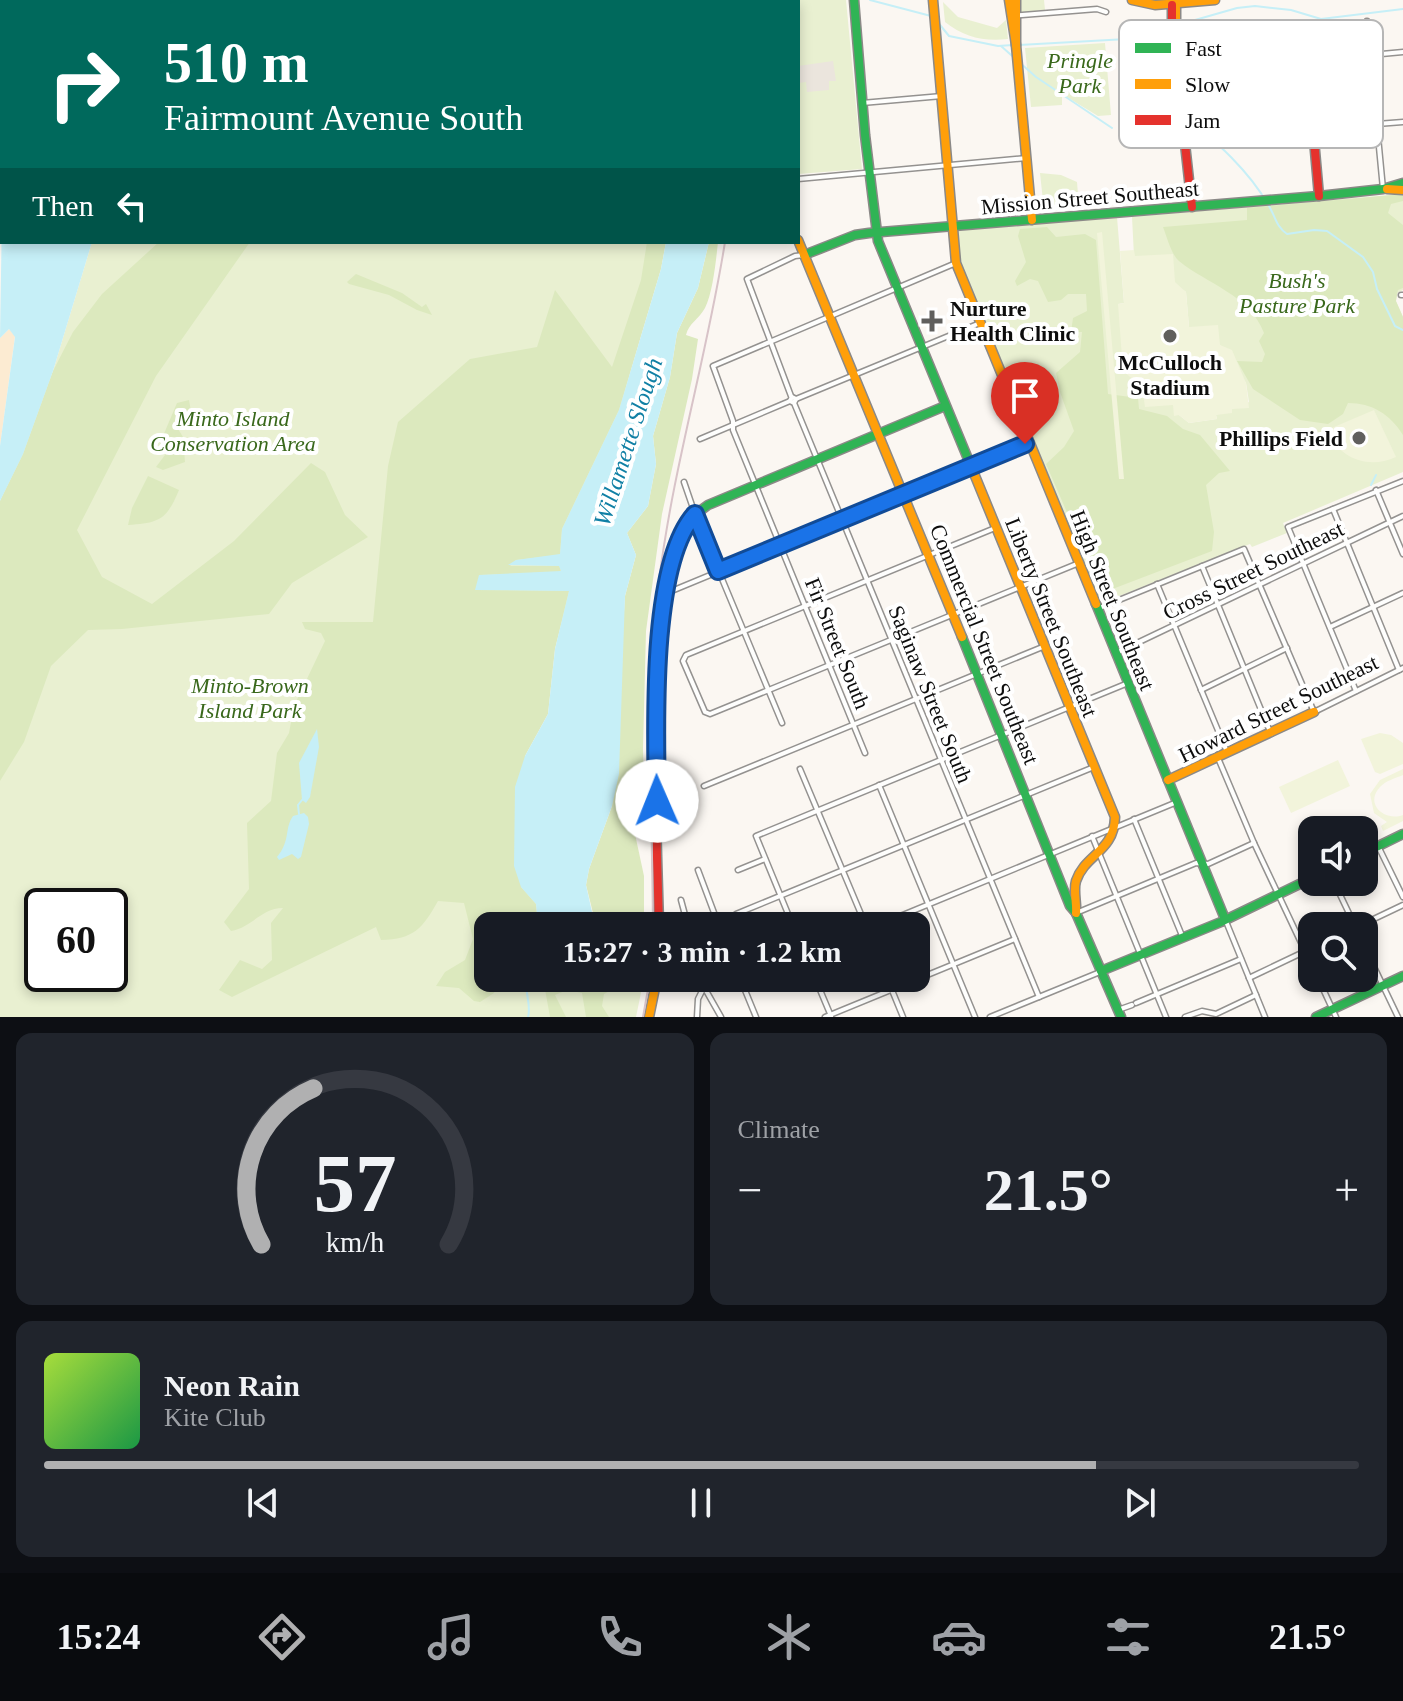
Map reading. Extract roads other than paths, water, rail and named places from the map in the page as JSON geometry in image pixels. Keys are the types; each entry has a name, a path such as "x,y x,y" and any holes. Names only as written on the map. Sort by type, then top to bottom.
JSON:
{"main road":[{"path":"1009,0 1014,16"},
{"path":"1016,0 1014,16 1032,220"},
{"path":"1132,0 1147,4 1215,0"},
{"name":"High Street Southeast","path":"933,2 956,263 1225,919"},
{"name":"Liberty Street Southeast","path":"854,4 876,232 1115,817 1115,827"},
{"path":"1185,148 1192,207"},
{"path":"1315,148 1319,196"},
{"name":"Mission Street Southeast","path":"1383,189 1403,183"},
{"name":"Mission Street Southeast","path":"805,258 855,235 876,232 1383,189 1403,190"},
{"name":"Commercial Street Southeast","path":"800,244 1027,794 1070,906 1076,913 1120,1014"},
{"path":"659,912 658,656 664,604 683,528 708,505 945,406"},
{"name":"Howard Street Southeast","path":"1168,780 1314,712"},
{"path":"1076,913 1074,888 1077,877 1112,839 1115,827"},
{"path":"1378,846 1403,834"},
{"path":"1100,972 1183,938 1298,885"},
{"path":"1316,1017 1334,1013 1403,976"},
{"path":"649,1017 654,992"}],"street":[{"path":"1014,16 1097,9 1106,12"},
{"path":"1383,54 1403,52"},
{"path":"862,103 942,96"},
{"path":"1383,124 1403,122"},
{"path":"1379,148 1383,189"},
{"path":"800,179 1027,158"},
{"name":"Saginaw Street South","path":"805,258 801,254 747,278 793,400 1039,997"},
{"path":"771,341 956,263"},
{"path":"700,439 980,323"},
{"name":"Fir Street South","path":"771,341 713,366 755,485 865,753"},
{"path":"674,590 1029,443"},
{"path":"1356,691 1288,527 1403,481"},
{"path":"684,482 782,723"},
{"path":"1376,490 1403,554"},
{"path":"1333,509 1401,669"},
{"name":"Cross Street Southeast","path":"1116,653 1403,516"},
{"path":"996,528 684,657 706,714 1079,563"},
{"path":"1097,609 1245,549 1314,712"},
{"path":"1202,566 1271,734"},
{"path":"1157,584 1227,754"},
{"path":"1330,627 1403,593"},
{"path":"704,786 1045,646"},
{"path":"1201,690 1287,648"},
{"name":"Howard Street Southeast","path":"1314,712 1401,669"},
{"path":"787,912 756,836 1128,683"},
{"path":"1218,758 1298,936"},
{"path":"741,912 1094,767"},
{"path":"800,769 860,912"},
{"path":"879,785 975,1017"},
{"path":"910,912 1177,802"},
{"path":"1134,819 1183,938"},
{"path":"1092,836 1166,1017"},
{"path":"1076,913 1196,863 1206,865 1254,843"},
{"path":"1378,846 1403,897"},
{"path":"738,870 765,859"},
{"path":"698,870 714,912"},
{"path":"681,900 684,912"},
{"path":"1378,916 1403,905"},
{"name":"High Street Southeast","path":"1225,919 1265,1017"},
{"path":"930,973 1015,939"},
{"path":"1249,978 1298,954"},
{"path":"1120,1014 1134,1004 1241,959"},
{"path":"990,1017 1100,972"},
{"path":"1378,975 1398,1017"},
{"path":"697,1017 701,992"},
{"path":"707,992 721,1017"},
{"path":"746,992 756,1017"},
{"path":"820,992 829,1016 885,992"},
{"path":"893,992 903,1017"},
{"path":"1324,992 1334,1013"},
{"path":"1185,1017 1202,1011 1216,1015 1256,995"}],"water":[{"path":"1,244 91,244 53,371 23,454 0,501 0,446 15,337 9,329 0,338"},
{"path":"666,244 709,244 698,288 677,333 670,377 653,436 656,464 648,506 627,533 636,555 625,596 619,774 612,806 589,869 586,885 592,912 537,912 536,904 521,887 514,866 515,787 525,756 548,714 555,649 569,591 475,590 479,575 561,571 559,566 508,565 516,560 560,554 562,529 619,410"},
{"path":"317,729 319,747 310,797 306,803 302,800 299,763"},
{"path":"304,813 309,824 301,857 298,859 292,854 279,860 277,857 284,845 290,821 293,816"}],"waterway":[{"path":"870,0 931,16"},
{"path":"1195,20 1255,6 1291,10 1321,19 1403,9"},
{"path":"936,20 949,36 998,46 1013,45"},
{"path":"1019,45 1119,39"},
{"path":"1001,46 1036,77 1112,128"},
{"path":"1222,148 1261,193 1283,231 1287,234 1327,231 1363,257 1373,272 1377,289 1395,326 1403,330"},
{"path":"1371,485 1376,475"},
{"path":"299,814 298,805 302,800"},
{"name":"Willamette Slough","path":"527,992 528,1017"}],"railway":[{"path":"653,912 651,710 659,581 673,496 725,244"},
{"path":"643,1017 647,992"}],"place":[{"name":"Nurture Health Clinic","path":"932,321"},
{"name":"McCulloch Stadium","path":"1170,336"},
{"name":"Phillips Field","path":"1359,438"}],"park label":[{"name":"Pringle Park","path":"1080,72"},
{"name":"Bush's Pasture Park","path":"1297,292"},
{"name":"Minto Island Conservation Area","path":"233,430"},
{"name":"Minto-Brown Island Park","path":"250,698"}]}
